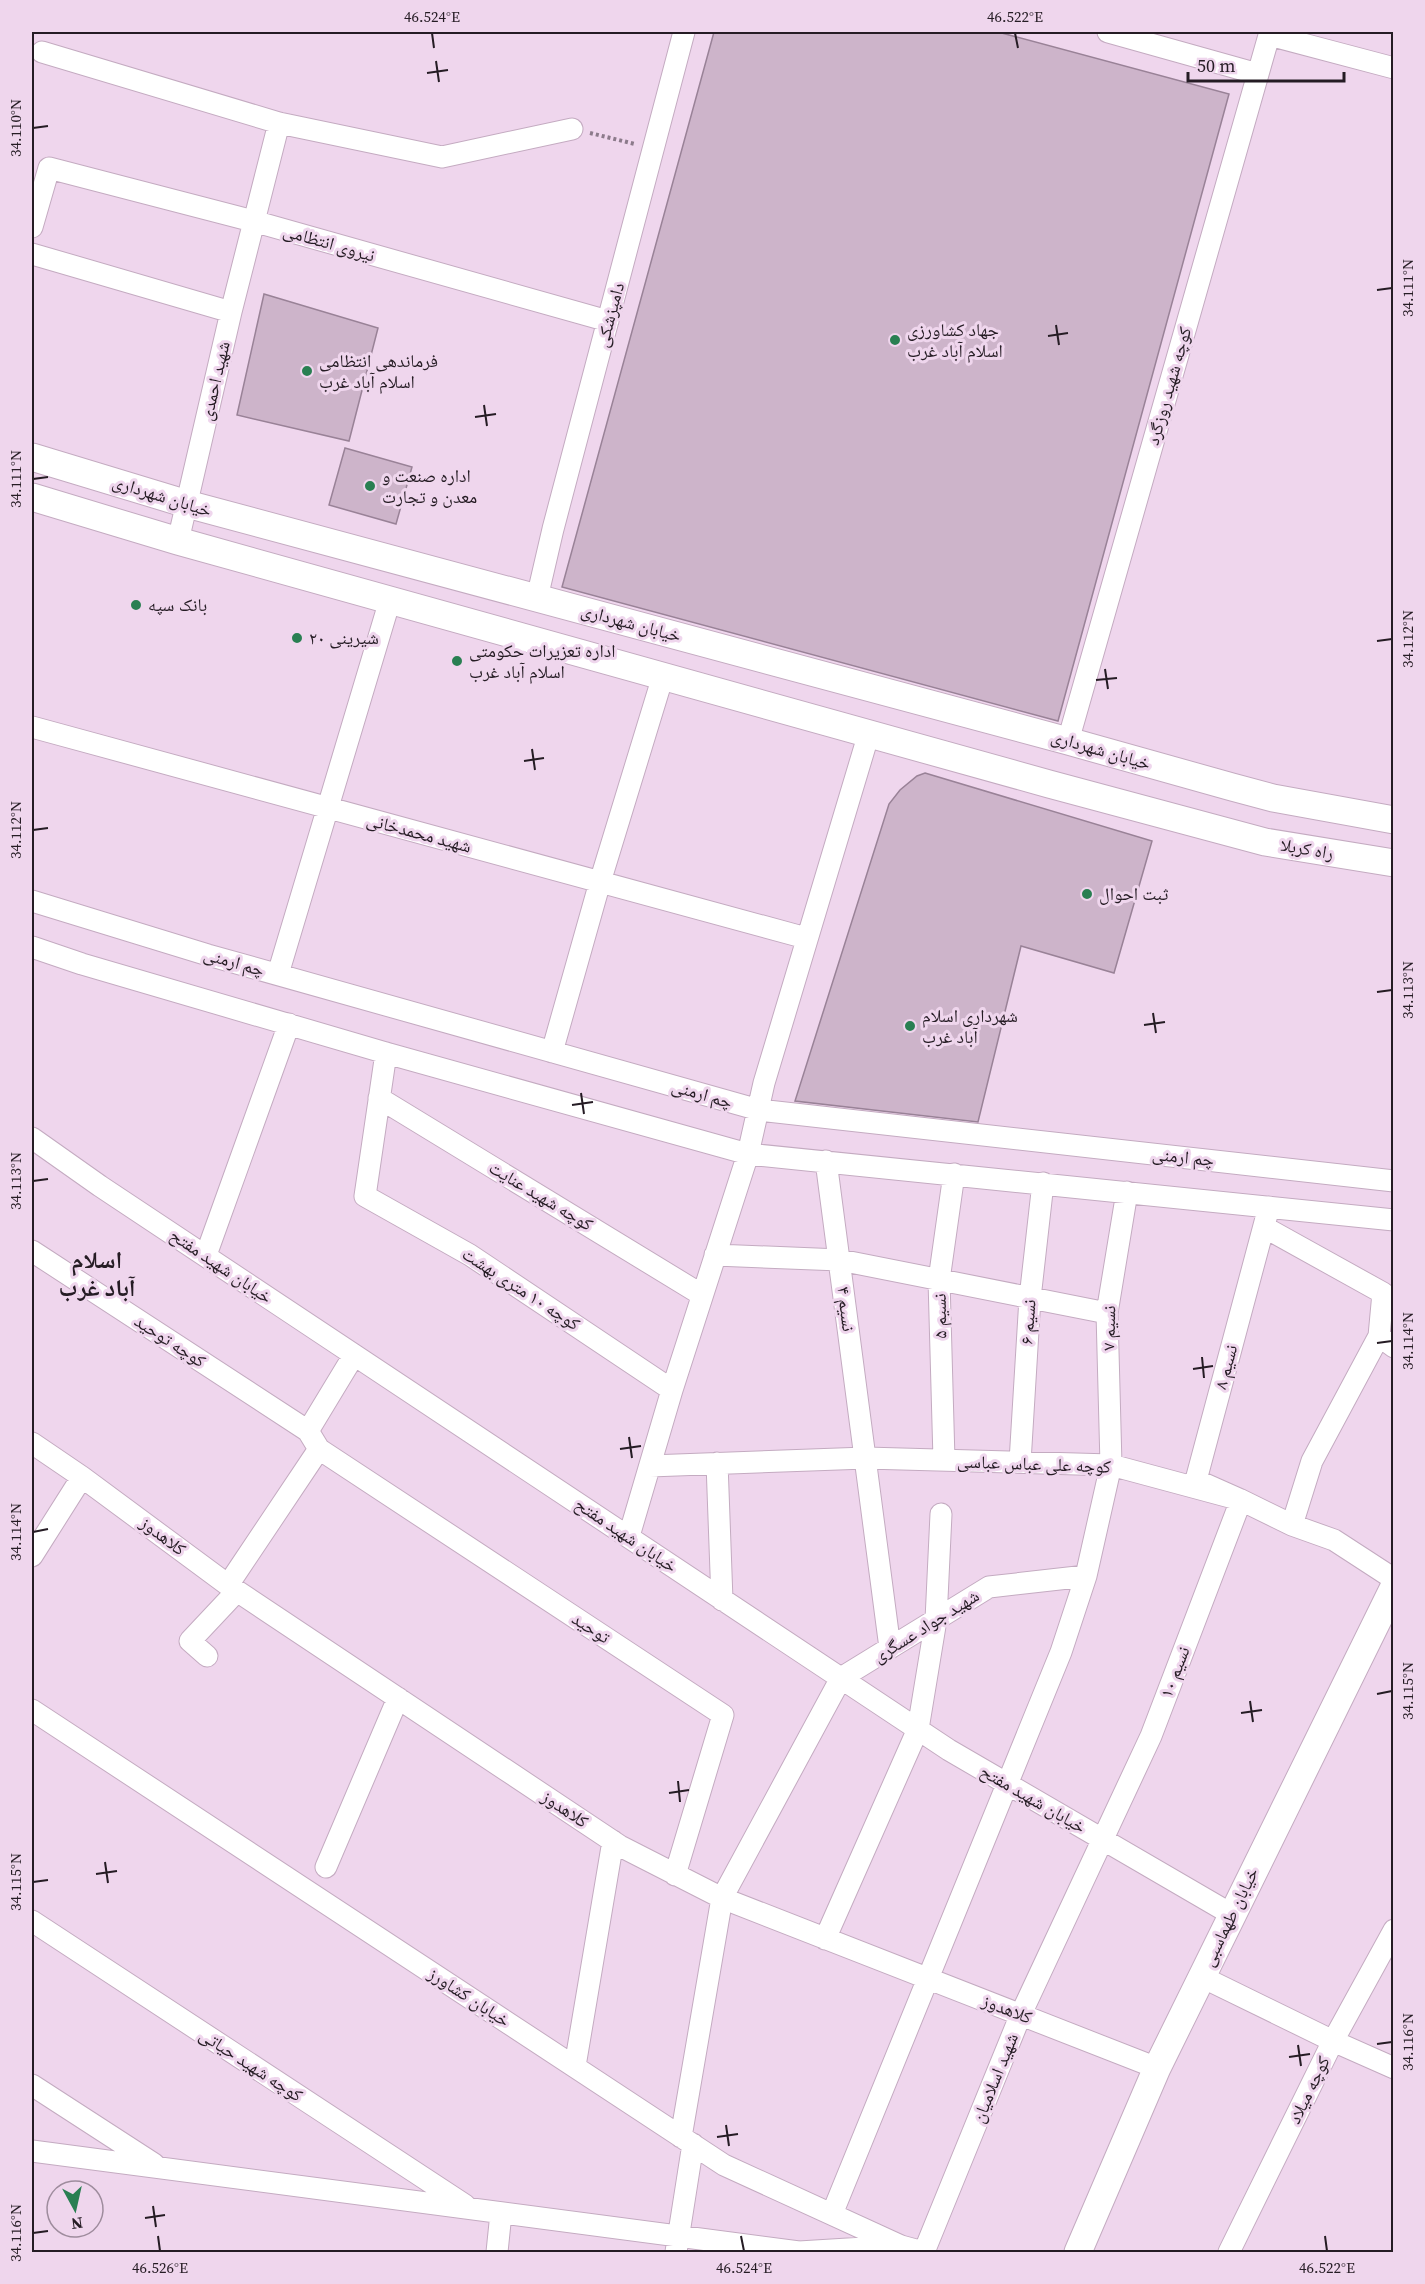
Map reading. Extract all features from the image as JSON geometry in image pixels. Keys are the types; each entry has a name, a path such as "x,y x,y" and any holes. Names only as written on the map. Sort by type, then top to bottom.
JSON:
{"main road":[{"name":"خیابان شهرداری","path":"32,457 187,504 1232,787"},
{"name":"خیابان شهرداری","path":"32,497 178,541 1049,784 1221,829"},
{"path":"1221,829 1232,787 1273,798 1394,820"},
{"path":"1316,850 1325,808"},
{"name":"راه کربلا","path":"1221,829 1265,842 1394,863"},
{"name":"خیابان طهماسبی","path":"1078,2253 1157,2068 1200,1976 1394,1587"}],"street":[{"name":"دامپزشکی","path":"537,598 684,32"},
{"path":"1108,32 1258,74"},
{"path":"1270,33 1394,68"},
{"name":"کوچه شهید روزگرد","path":"1068,741 1270,33"},
{"path":"42,52 279,123 442,157 572,129"},
{"name":"شهید احمدی","path":"178,541 231,312 279,123"},
{"name":"نیروی انتظامی","path":"32,227 49,168 253,221 608,321"},
{"path":"32,254 231,312"},
{"path":"278,974 390,600"},
{"path":"552,1052 600,882 663,676"},
{"name":"شهید محمدخانی","path":"32,727 806,938"},
{"path":"629,1536 672,1390 748,1154 764,1083 869,733"},
{"name":"چم ارمنی","path":"32,901 278,974 759,1110 1394,1181"},
{"path":"32,947 82,964 386,1053 748,1154 1127,1192 1266,1217 1394,1220"},
{"path":"206,1255 289,1024"},
{"path":"380,1098 386,1053"},
{"name":"کوچه ۱۰ متری بهشت","path":"380,1098 365,1196 470,1255 672,1390"},
{"name":"کوچه شهید عنایت","path":"380,1098 702,1295"},
{"name":"خیابان شهید مفتح","path":"32,1138 100,1186 918,1729 1006,1784 1231,1914"},
{"name":"نسیم ۴","path":"826,1161 890,1648"},
{"name":"نسیم ۵","path":"944,1460 939,1280 954,1174"},
{"name":"نسیم ۶","path":"1020,1462 1030,1298 1043,1183"},
{"name":"نسیم ۷","path":"832,2214 1061,1652 1086,1576 1111,1465 1107,1313 1127,1192"},
{"path":"1266,1217 1383,1293 1386,1342 1312,1461 1292,1525"},
{"name":"نسیم ۸","path":"1241,1500 1196,1480 1266,1217"},
{"name":"کوچه توحید","path":"32,1251 308,1431"},
{"path":"715,1255 840,1260 1107,1313"},
{"path":"207,1656 190,1641 233,1588 319,1449 308,1431 354,1355"},
{"name":"کلاهدوز","path":"32,1443 233,1588 613,1841 722,1898 1157,2068"},
{"name":"توحید","path":"319,1449 723,1715 675,1875"},
{"name":"کوچه علی عباس عباسی","path":"650,1466 866,1458 1111,1465 1241,1500 1292,1525 1334,1540 1394,1579"},
{"path":"717,1463 722,1600"},
{"path":"32,1556 82,1477"},
{"name":"نسیم ۱۰","path":"1102,1840 1151,1736 1241,1500"},
{"path":"825,1939 918,1729 936,1620 941,1514"},
{"name":"شهید جواد عسگری","path":"841,1678 989,1587 1086,1576"},
{"path":"676,2244 687,2141 722,1898 841,1678"},
{"path":"327,1867 398,1698"},
{"name":"خیابان کشاورز","path":"32,1710 724,2165 901,2246 923,2253"},
{"name":"شهید اسلامیان","path":"923,2253 1021,2014 1102,1840"},
{"path":"575,2066 613,1841"},
{"name":"کوچه شهید حیاتی","path":"32,1921 470,2208"},
{"name":"کوچه میلاد","path":"1229,2253 1333,2041 1394,1930"},
{"path":"1200,1976 1394,2068"},
{"path":"32,2085 159,2168"},
{"path":"32,2151 501,2212 676,2244 799,2252 901,2246"},
{"path":"497,2253 501,2212"}],"path":[{"path":"572,129 653,149"}],"building":[{"name":"جهاد کشاورزی اسلام آباد غرب","path":"714,32 998,32 1229,94 1058,721 562,587"},
{"name":"فرماندهی انتظامی اسلام آباد غرب","path":"264,294 378,328 349,441 237,415"},
{"name":"اداره صنعت و معدن و تجارت","path":"345,448 412,467 396,524 329,505"},
{"name":"شهرداری اسلام آباد غرب","path":"925,773 1152,841 1114,973 1021,946 978,1122 795,1101 889,804 900,790 917,776"}],"place":[{"name":"جهاد کشاورزی اسلام آباد غرب","path":"895,340"},
{"name":"فرماندهی انتظامی اسلام آباد غرب","path":"307,371"},
{"name":"اداره صنعت و معدن و تجارت","path":"370,486"},
{"name":"بانک سپه","path":"136,605"},
{"name":"شیرینی ۲۰","path":"297,638"},
{"name":"اداره تعزیرات حکومتی اسلام آباد غرب","path":"457,661"},
{"name":"ثبت احوال","path":"1087,894"},
{"name":"شهرداری اسلام آباد غرب","path":"910,1026"}],"district":[{"name":"اسلام آباد غرب","path":"97,1274"}]}
